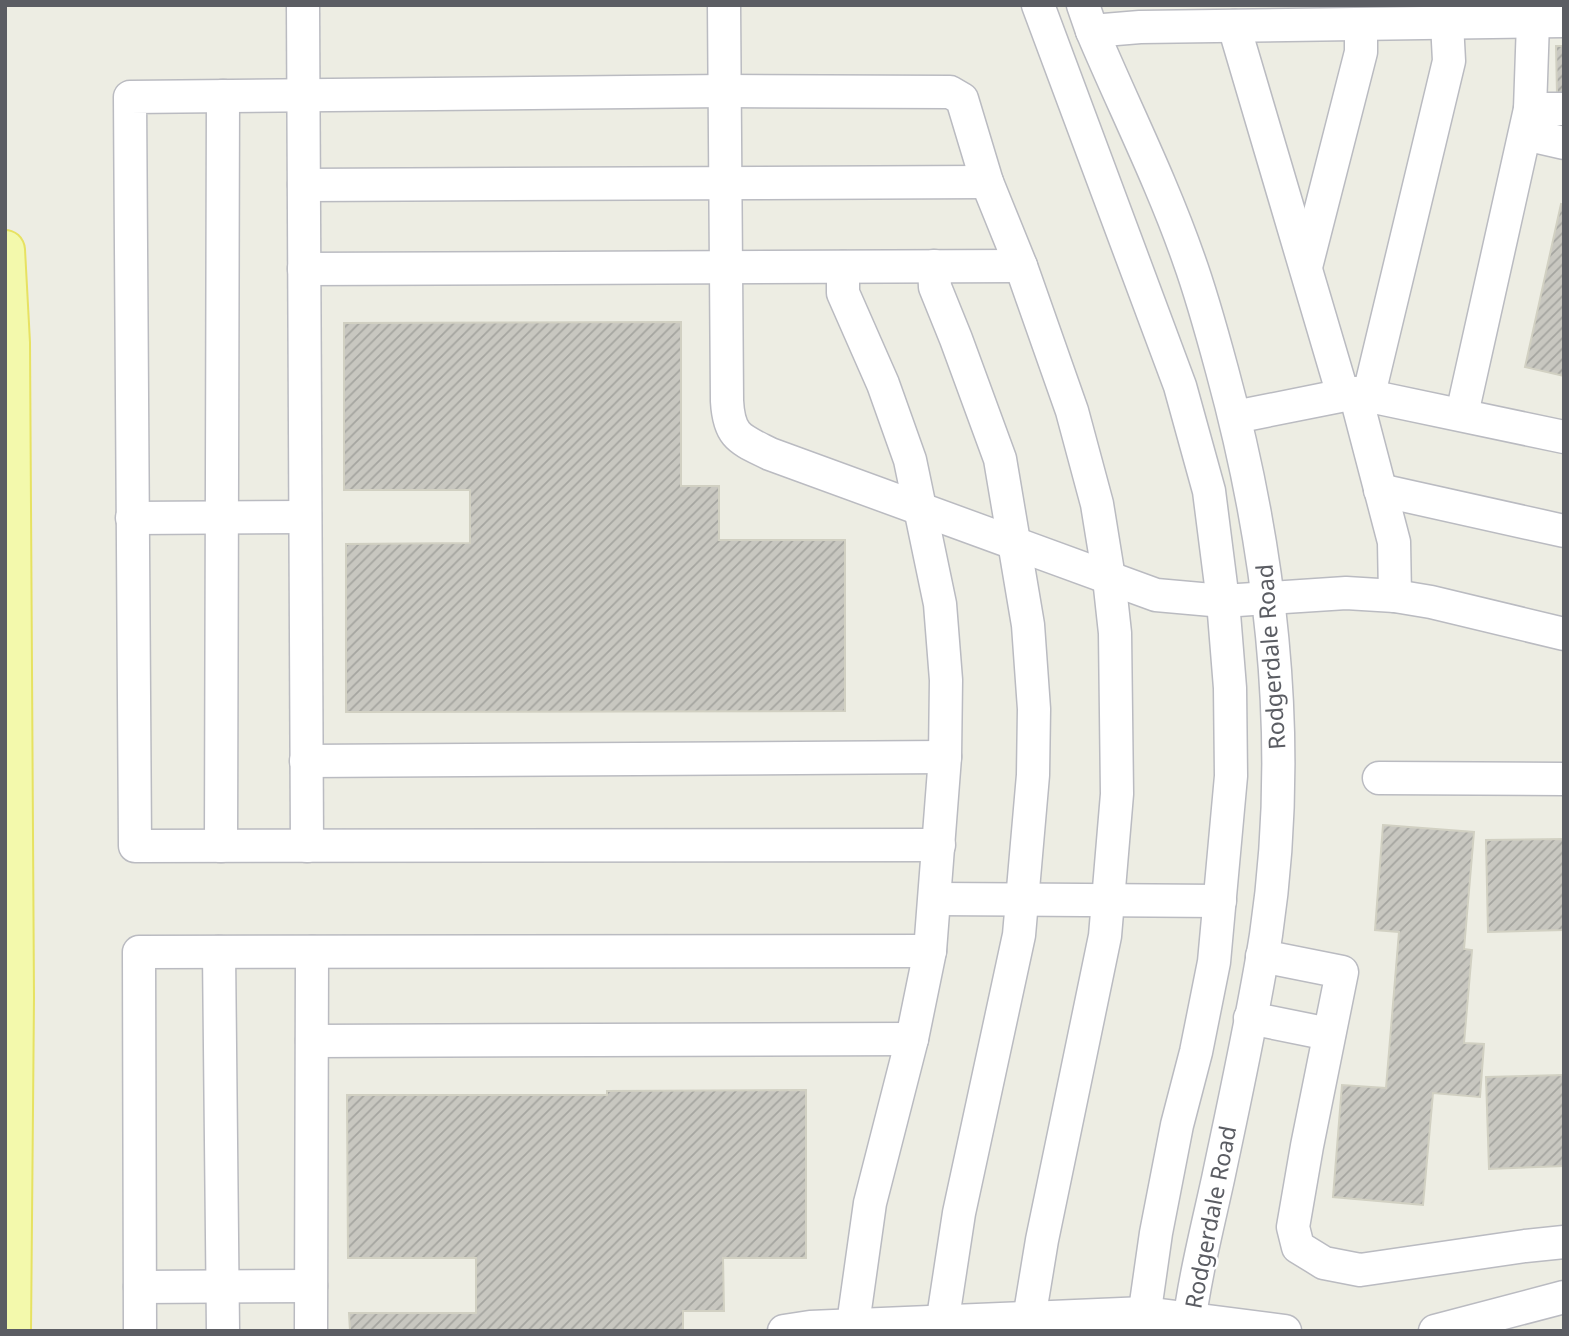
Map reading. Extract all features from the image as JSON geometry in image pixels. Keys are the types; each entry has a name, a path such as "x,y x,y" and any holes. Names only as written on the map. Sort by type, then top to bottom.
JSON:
{"main road":[{"path":"5,250 10,357 14,999 11,1331"}],"street":[{"path":"303,5 307,846"},
{"path":"724,5 728,420 739,438 770,454 1156,595 1223,601 1346,593 1395,596 1564,634"},
{"name":"Rodgerdale Road","path":"1038,5 1180,386 1209,491 1223,601 1230,688 1231,776 1214,962 1196,1052 1177,1125 1156,1233 1144,1322"},
{"path":"1088,18 1140,27 1549,22 1462,414"},
{"name":"Rodgerdale Road","path":"1088,18 1190,261 1235,417 1253,498 1269,599 1277,689 1276,849 1262,956 1189,1324"},
{"path":"1355,394 1449,61 1447,23"},
{"path":"1305,268 1361,52 1361,24"},
{"path":"1234,26 1305,268 1355,394 1394,542 1395,596"},
{"path":"939,845 135,846 130,97 725,91 950,92 962,99 987,182 1021,266 1072,411 1097,504 1115,633 1117,794 1105,936 1042,1240 1028,1324"},
{"path":"221,846 223,96"},
{"path":"1528,121 1564,109"},
{"path":"1528,121 1564,143"},
{"path":"304,185 987,182"},
{"path":"934,266 934,288 1000,458 1028,625 1034,709 1033,775 1022,900 1012,970 959,1213 942,1326"},
{"path":"304,269 1021,266"},
{"path":"843,267 843,293 895,416 910,460 940,604 946,680 945,757 930,951 912,1039 870,1203 852,1328"},
{"path":"1235,417 1355,394 1564,437"},
{"path":"1380,490 1564,531"},
{"path":"132,518 305,517"},
{"path":"306,761 945,757"},
{"path":"1231,776 1278,776"},
{"path":"1379,778 1564,779"},
{"path":"934,899 1220,901"},
{"path":"140,1331 139,952 930,951"},
{"path":"219,952 223,1331"},
{"path":"311,1331 312,952"},
{"path":"1262,956 1342,972 1293,1227 1298,1247 1324,1263 1360,1270 1525,1245 1564,1242"},
{"path":"1250,1018 1329,1034"},
{"path":"312,1041 912,1039"},
{"path":"140,1287 311,1286"},
{"path":"1435,1331 1564,1297"},
{"path":"784,1331 810,1326 852,1328 1144,1322 1285,1331"}],"building":[{"path":"1556,46 1564,46 1564,94 1557,94"},
{"path":"1561,204 1564,205 1564,376 1525,367"},
{"path":"681,322 681,486 719,486 719,540 845,540 845,711 346,712 346,544 470,543 470,490 344,490 344,323"},
{"path":"1383,825 1474,832 1464,949 1472,950 1464,1043 1484,1044 1480,1097 1433,1093 1423,1205 1333,1197 1342,1085 1386,1088 1399,932 1375,930"},
{"path":"1564,839 1564,930 1488,932 1486,840"},
{"path":"1564,1075 1564,1166 1489,1169 1486,1077"},
{"path":"806,1090 806,1258 723,1258 724,1311 683,1311 683,1331 350,1331 349,1313 476,1313 476,1258 348,1258 347,1095 607,1095 607,1091"}]}
